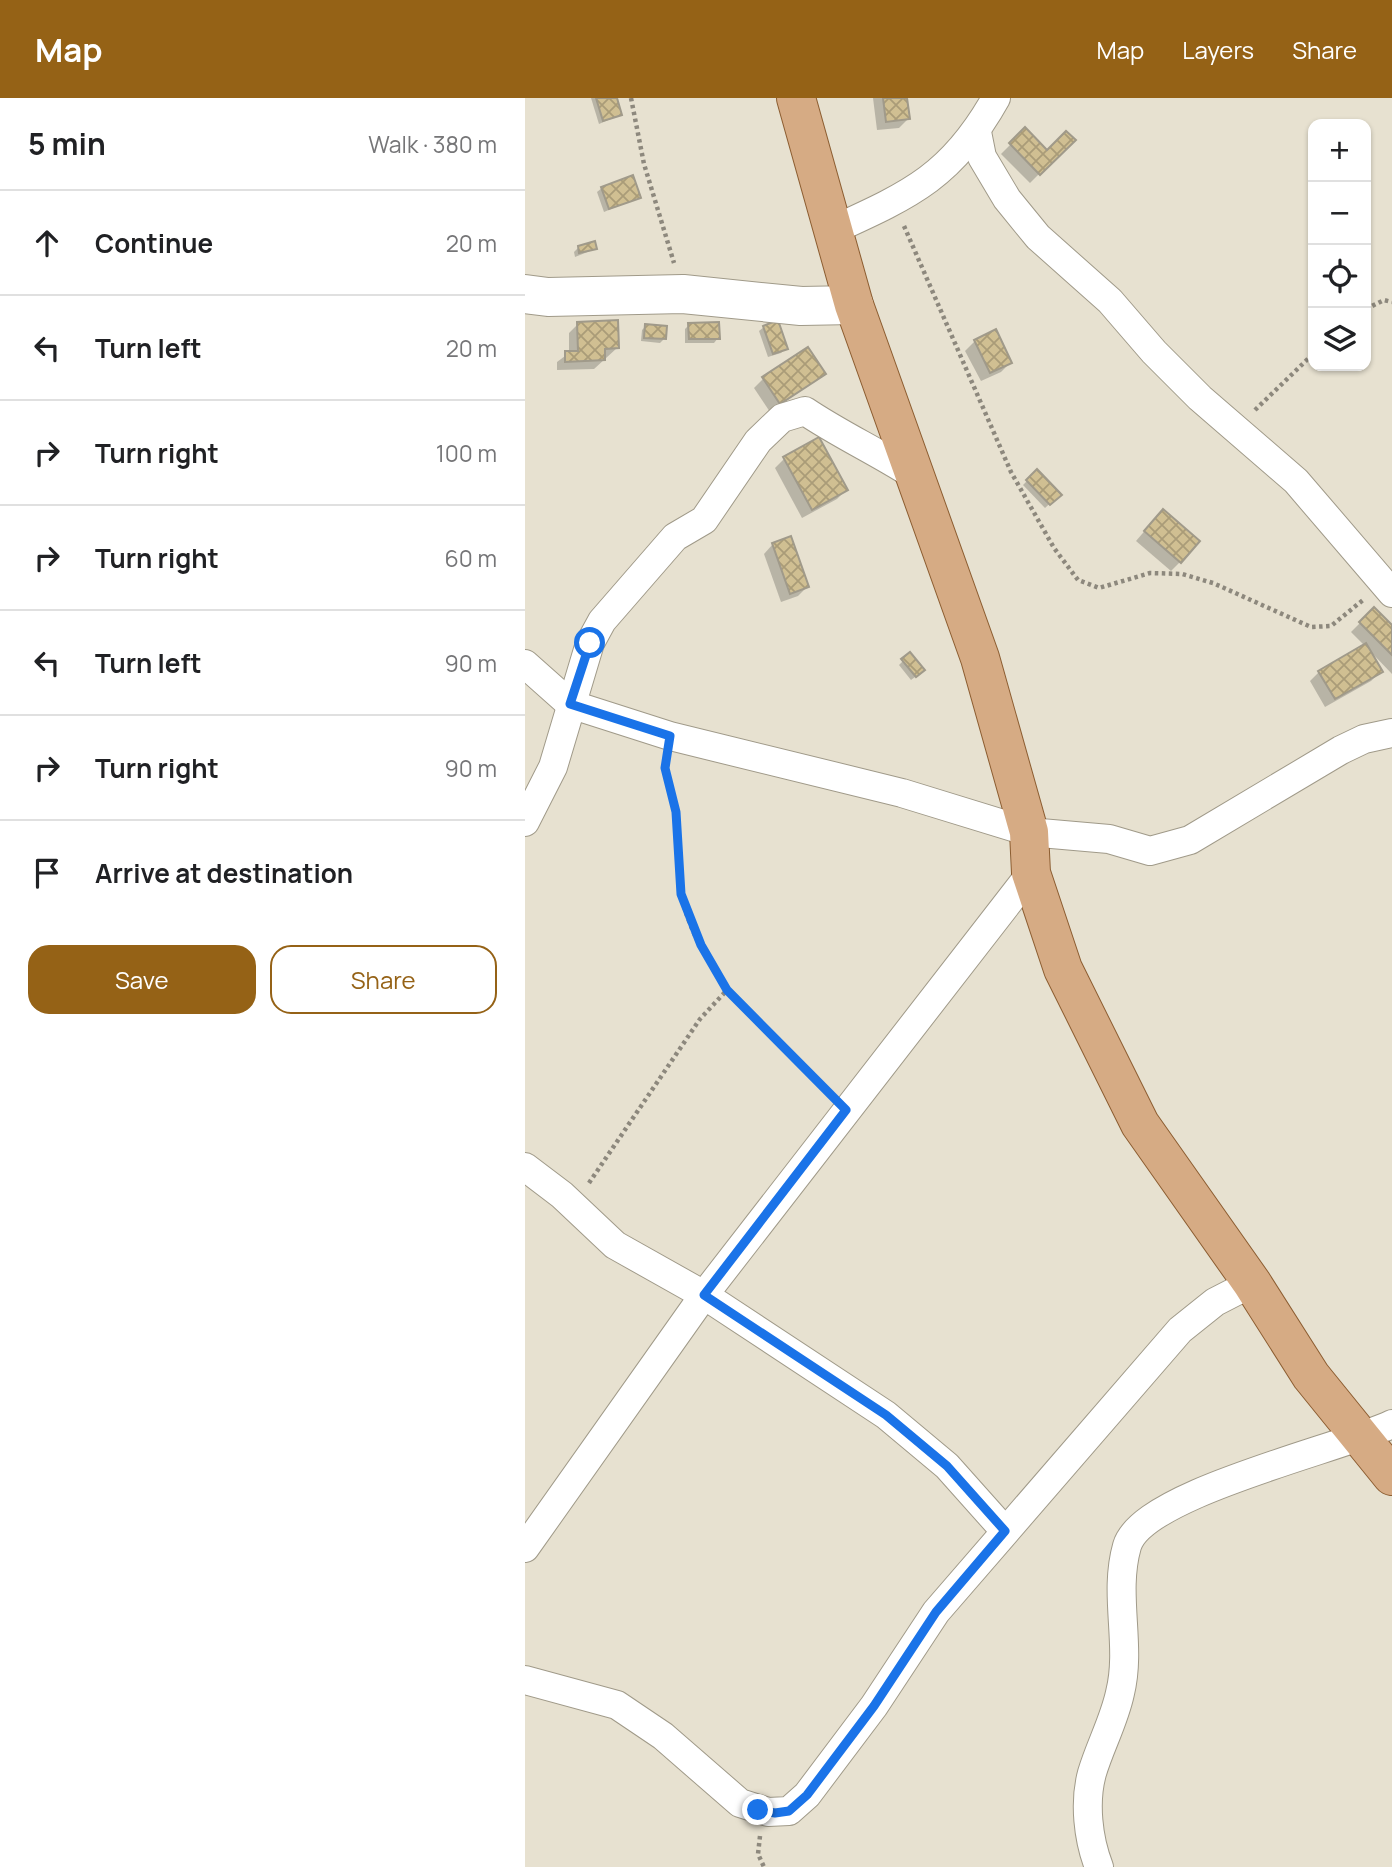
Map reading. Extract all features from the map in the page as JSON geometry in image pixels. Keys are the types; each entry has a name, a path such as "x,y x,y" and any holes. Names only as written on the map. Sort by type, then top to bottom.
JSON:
{"main road":[{"path":"796,98 835,229 854,305 912,474 980,658 1029,832 1031,873 1063,969 1140,1124 1252,1283 1311,1376 1378,1431 1392,1476"}],"street":[{"path":"835,229 909,195 944,167 977,132 996,98"},
{"path":"977,132 982,157 1007,199 1038,237 1110,302 1200,398 1296,481 1387,589"},
{"path":"533,289 683,294 801,306 854,305"},
{"path":"525,822 553,767 590,643 602,621 675,537 704,520 732,482 745,456 782,418 805,411 829,427 867,444 912,474"},
{"path":"525,664 570,704 670,736 902,793 1029,832 1109,839 1150,851 1190,840 1364,739 1392,733"},
{"path":"525,1548 704,1295 1031,873"},
{"path":"525,1167 574,1206 615,1245 704,1295 886,1415 947,1466 1005,1531"},
{"path":"531,1684 617,1705 663,1737 740,1803 768,1812 789,1811 807,1795 874,1706 936,1612 1180,1330 1215,1302 1252,1283"},
{"path":"1099,1867 1092,1850 1089,1797 1092,1774 1116,1712 1122,1685 1125,1662 1121,1584 1131,1538 1155,1515 1230,1481 1293,1457 1378,1431"}],"path":[{"path":"631,98 644,164 683,294"},
{"path":"893,203 937,296 951,339 1011,471 1053,548 1078,580 1099,588 1150,573 1182,574 1241,595 1299,623 1322,628 1338,621 1387,589"},
{"path":"1368,308 1384,300 1392,302"},
{"path":"1236,428 1308,359"},
{"path":"670,736 665,768 676,812 681,894 701,945 727,990 846,1110"},
{"path":"574,1206 700,1018 727,990"}],"building":[{"path":"596,98 617,98 622,115 603,121"},
{"path":"883,98 907,98 910,119 886,122"},
{"path":"1025,127 1047,150 1066,131 1076,140 1040,175 1009,143"},
{"path":"633,175 641,198 609,209 601,187"},
{"path":"595,241 597,249 579,253 578,246"},
{"path":"618,320 619,348 605,349 605,360 565,362 565,351 578,351 577,322"},
{"path":"778,320 788,349 773,354 763,326"},
{"path":"719,322 720,339 689,339 688,323"},
{"path":"645,324 667,326 666,339 644,338"},
{"path":"996,329 1012,363 990,373 974,340"},
{"path":"808,347 826,374 780,404 762,377"},
{"path":"819,437 848,490 812,510 783,457"},
{"path":"1037,469 1062,495 1050,505 1026,480"},
{"path":"1163,509 1200,541 1181,563 1144,531"},
{"path":"791,536 809,587 790,594 772,543"},
{"path":"1374,607 1392,625 1392,655 1359,622"},
{"path":"1366,643 1383,672 1335,699 1318,671"},
{"path":"910,652 925,670 916,677 901,659"}],"route":[{"path":"590,643 570,704 631,721 670,736 665,768 667,785 676,812 681,894 686,914 701,945 727,990 846,1110 704,1295 886,1415 947,1466 1005,1531 936,1612 874,1706 807,1795 789,1811 775,1813 758,1810"}]}
